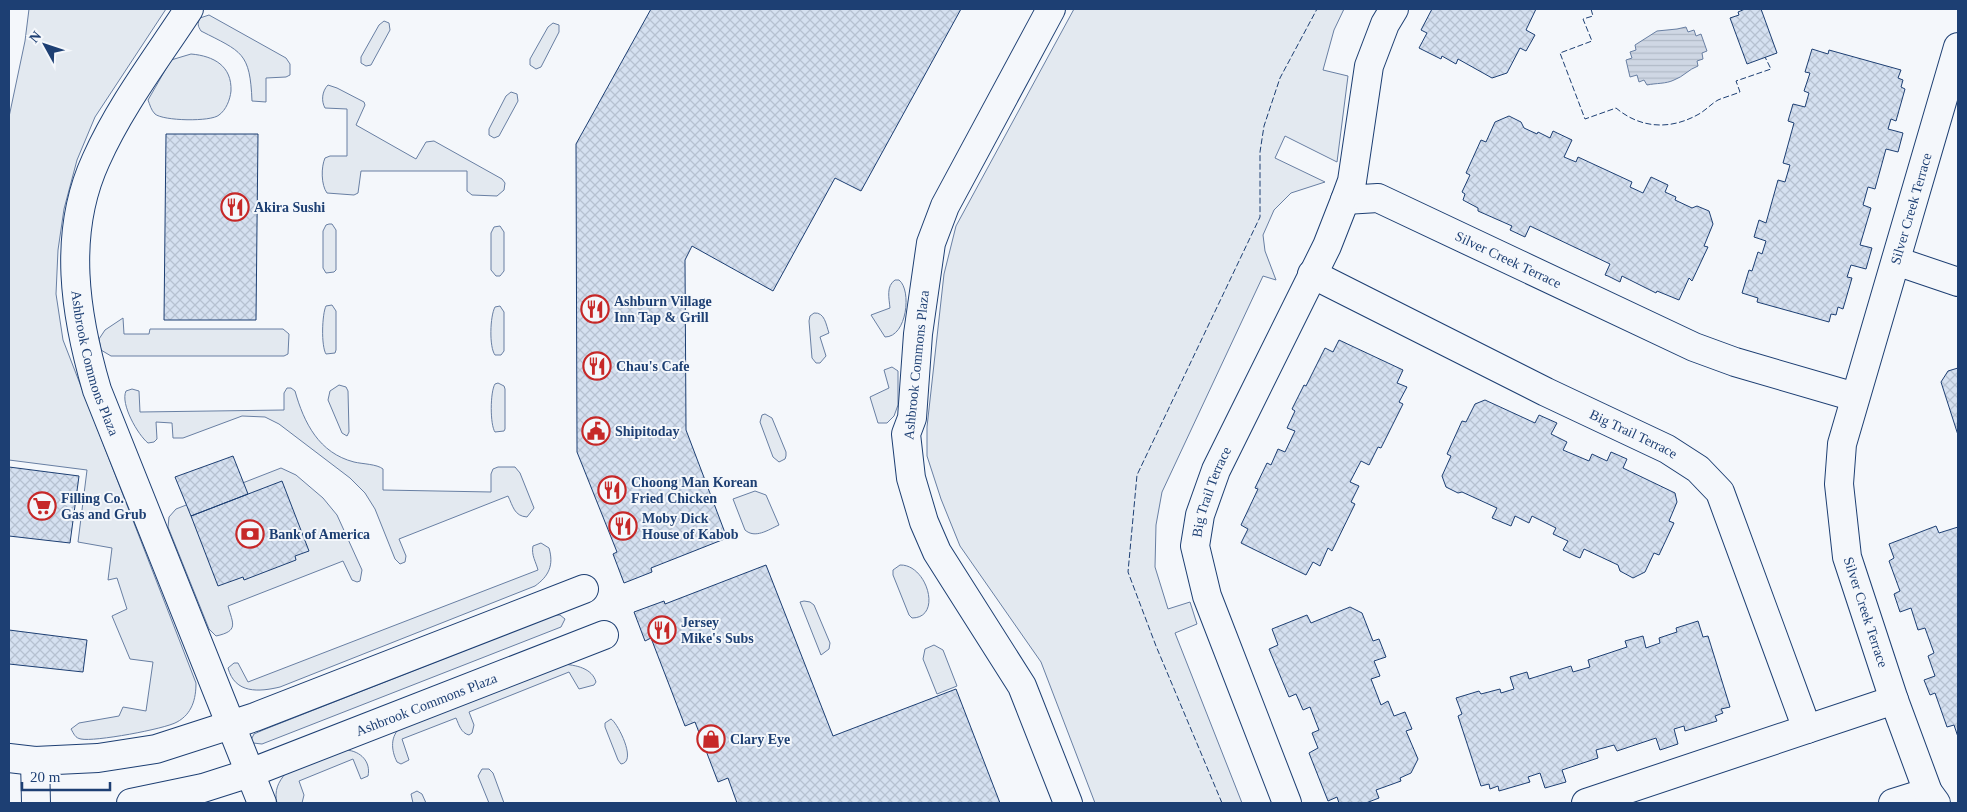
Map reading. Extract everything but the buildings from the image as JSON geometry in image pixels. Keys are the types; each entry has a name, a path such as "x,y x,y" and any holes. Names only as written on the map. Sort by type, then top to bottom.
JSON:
{"street":[{"name":"Ashbrook Commons Plaza","path":"189,9 114,124 95,162 80,211 75,244 75,278 83,340 96,390 262,803"},
{"name":"Ashbrook Commons Plaza","path":"1051,9 945,206 931,243 918,334 912,418 906,434 910,478 926,527 937,552 1022,686 1068,803"},
{"path":"1345,200 1354,172 1369,66 1385,24 1394,9"},
{"name":"Silver Creek Terrace","path":"1932,797 1894,700 1847,556 1839,484 1842,444 1958,47"},
{"name":"Silver Creek Terrace","path":"1345,200 1378,198 1694,347 1735,362 1856,397"},
{"name":"Big Trail Terrace","path":"1287,803 1207,596 1195,546 1200,515 1216,470 1327,246 1345,200"},
{"path":"1896,260 1958,282"},
{"name":"Big Trail Terrace","path":"1312,274 1546,392 1667,449 1698,469 1720,492 1807,729"},
{"path":"9,758 35,761 98,758 156,749 230,726 584,589"},
{"name":"Ashbrook Commons Plaza","path":"131,803 203,788 250,773 604,635"},
{"path":"1586,803 1894,700"},
{"path":"35,761 36,803"},
{"path":"1893,803 1932,797"}],"shaded area":[{"path":"29,9 166,9 95,117 77,160 64,209 58,250 56,294 63,340 196,683 196,689 190,710 177,722 145,731 100,739 79,738 75,736 71,729 79,723 119,716 123,707 146,711 153,662 130,659 112,616 127,609 117,578 108,580 112,548 78,542 87,470 9,460 9,117 25,41"},
{"path":"1074,9 1344,9 1334,30 1323,70 1348,76 1337,162 1285,136 1275,158 1325,182 1291,193 1274,210 1263,235 1265,251 1276,280 1263,276 1162,492 1156,525 1155,567 1168,609 1190,602 1197,624 1175,633 1242,803 1095,803 1041,662 960,546 941,499 927,456 927,427 944,274 956,226"},
{"path":"209,15 286,58 290,64 290,75 266,78 266,102 252,101 249,72 246,63 235,49 201,31 198,25 200,18"},
{"path":"384,21 389,23 390,30 371,65 366,66 361,63 361,57 379,25"},
{"path":"553,23 559,25 559,32 541,67 536,69 530,65 530,59 548,27"},
{"path":"1686,27 1688,32 1694,30 1696,36 1701,34 1707,51 1702,53 1703,59 1697,61 1698,66 1677,79 1664,83 1647,85 1644,80 1639,82 1637,75 1630,77 1626,60 1632,58 1630,52 1636,50 1635,45 1657,31"},
{"path":"191,54 214,60 225,69 231,82 231,91 226,108 219,115 197,120 167,118 155,114 148,100 171,60"},
{"path":"328,85 364,102 365,105 356,125 416,159 426,142 434,141 502,179 505,183 504,190 497,196 472,195 467,191 467,171 361,171 358,193 354,195 327,193 322,176 325,158 330,156 347,156 347,109 325,108 323,96 324,90"},
{"path":"511,92 517,94 518,101 499,136 494,138 489,135 489,129 506,96"},
{"path":"332,224 336,230 336,270 326,273 323,268 323,231 326,225"},
{"path":"500,226 504,232 504,271 500,276 496,276 491,270 491,233 494,227"},
{"path":"895,280 899,280 903,285 906,302 905,312 903,322 898,330 892,335 885,337 871,315 890,308 889,289"},
{"path":"332,305 336,311 336,350 335,353 326,354 323,337 324,316 326,306"},
{"path":"500,306 504,312 504,351 501,355 495,355 491,339 491,324 495,307"},
{"path":"818,313 823,317 829,333 820,337 826,356 820,363 816,363 812,358 809,321 810,316"},
{"path":"123,318 124,334 149,334 150,329 283,329 289,334 288,354 284,356 111,356 101,350 99,339 105,330"},
{"path":"892,367 898,371 898,405 894,416 887,423 878,423 870,397 889,388 884,370"},
{"path":"498,383 504,386 505,389 505,429 504,431 495,432 491,416 491,401 493,388"},
{"path":"339,385 346,387 348,391 349,432 347,436 342,433 328,400 330,391"},
{"path":"287,388 295,391 308,425 322,444 331,452 354,462 373,465 383,469 383,490 491,492 491,474 493,469 498,467 515,467 520,473 534,508 527,517 519,515 514,510 508,496 399,539 406,556 405,562 400,564 395,559 375,509 365,493 350,478 279,424 265,417 242,416 183,438 173,438 172,423 156,422 157,439 154,442 148,443 131,419 125,397 126,391 132,389 139,391 140,412 284,410 284,393"},
{"path":"765,414 772,418 786,452 785,459 779,462 773,457 760,422 762,415"},
{"path":"281,468 296,475 323,498 337,515 362,570 360,581 352,580 343,561 228,606 232,622 231,629 216,636 209,629 168,527 169,517 176,509"},
{"path":"755,491 766,495 779,525 762,533 753,534 745,530 733,499"},
{"path":"541,543 549,548 551,560 547,574 535,586 280,687 264,690 249,689 236,683 231,676 228,668 234,663 238,663 248,682 538,570 533,555 533,546"},
{"path":"900,565 910,567 924,581 929,601 927,610 921,616 912,618 909,615 893,575 893,570"},
{"path":"804,601 814,605 830,643 829,649 821,655 800,602"},
{"path":"555,615 560,615 565,619 561,627 262,744 253,743 251,740 254,734 263,730"},
{"path":"934,645 943,650 957,686 937,694 923,659 925,649"},
{"path":"562,664 578,666 587,670 596,682 594,685 579,689 569,672 469,712 474,725 472,733 469,735 464,732 456,718 402,739 409,760 401,764 397,762 393,739 401,727"},
{"path":"611,719 621,734 627,750 626,762 621,764 605,727 605,723"},
{"path":"346,750 364,758 368,766 368,776 361,779 353,759 299,781 304,795 302,803 277,803 277,787 286,773"},
{"path":"482,769 489,769 493,773 504,803 489,803 478,776"},
{"path":"417,791 422,794 426,803 413,803 411,794"}],"fence":[{"path":"1222,803 1156,646 1128,572 1137,475 1260,217 1260,152 1264,126 1280,78 1317,9"},
{"path":"1591,9 1593,16 1583,19 1592,41 1560,53 1585,119 1616,108 1626,115 1646,123 1656,125 1678,123 1702,112 1718,100 1740,92 1736,81 1771,69 1765,57"}],"place":[{"name":"Akira Sushi","path":"235,207"},
{"name":"Ashburn Village Inn Tap & Grill","path":"595,309"},
{"name":"Chau's Cafe","path":"597,366"},
{"name":"Shipitoday","path":"596,431"},
{"name":"Choong Man Korean Fried Chicken","path":"612,490"},
{"name":"Filling Co. Gas and Grub","path":"42,506"},
{"name":"Moby Dick House of Kabob","path":"623,526"},
{"name":"Bank of America","path":"250,534"},
{"name":"Jersey Mike's Subs","path":"662,630"},
{"name":"Clary Eye","path":"711,739"}]}
